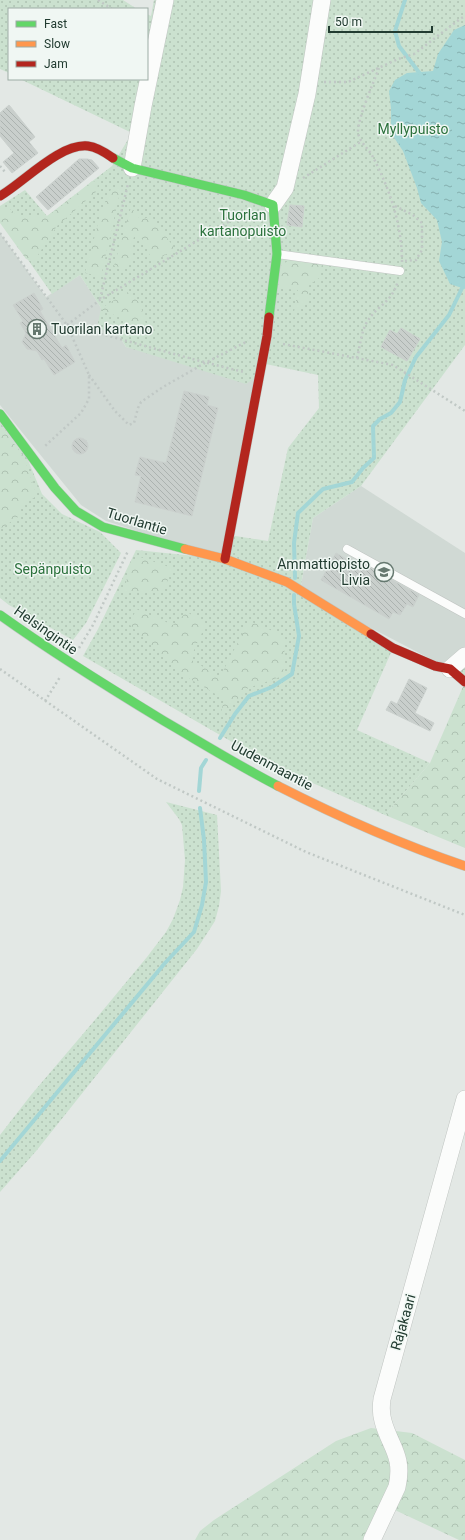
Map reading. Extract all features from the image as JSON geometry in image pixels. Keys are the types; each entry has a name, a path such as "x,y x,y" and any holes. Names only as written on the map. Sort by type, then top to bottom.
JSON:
{"street":[{"path":"132,168 165,0"},
{"path":"225,559 266,336 276,254 273,205 285,188 309,82 322,0"},
{"path":"0,196 49,160 70,148 87,146 98,150 118,163 132,168 244,195 273,205"},
{"name":"Tuorlantie","path":"0,414 34,457 55,488 76,511 103,527 225,559 287,582 393,648 435,666 450,669"},
{"name":"Helsingintie","path":"0,615 76,668"},
{"path":"465,656 450,669 465,682"},
{"name":"Uudenmaantie","path":"76,668 199,742 293,793 351,822 394,841 465,866"},
{"name":"Rajakaari","path":"372,1540 397,1487 399,1478 398,1457 383,1421 382,1399 465,1099"}],"lane":[{"path":"276,254 400,271"},
{"path":"347,549 465,614"}],"path":[{"path":"98,0 110,8"},
{"path":"309,82 348,82 398,59 414,54 465,16"},
{"path":"357,358 366,324 375,311 390,299 395,291 402,262 401,240 394,206 373,156 362,141 358,132 379,68"},
{"path":"285,188 362,141"},
{"path":"100,300 132,168"},
{"path":"394,206 413,215 422,223 422,250 416,260 402,262"},
{"path":"67,325 100,300 244,213"},
{"path":"0,233 67,325 89,375 115,411 129,425 134,423 141,402 163,387 205,363 261,335 266,336 276,342 386,363 399,368 465,411"},
{"path":"67,325 258,376"},
{"path":"34,457 81,413 89,399 89,375"},
{"path":"78,648 93,625 135,536"},
{"path":"0,669 157,779 306,852 465,915"},
{"path":"45,701 61,674"}],"shaded area":[{"path":"0,233 46,297 80,275 126,347 258,376 225,559 106,521 81,505 0,405"},
{"name":"Ammattiopisto Livia","path":"361,486 465,553 465,656 450,669 300,591 313,518"}],"green space":[{"path":"0,0 123,0 135,8 8,8 8,73 0,69"},
{"path":"154,0 465,0 465,345 361,486 313,518 300,590 393,648 357,730 430,763 385,815 272,765 83,656 98,629 136,550 224,559 229,535 268,541 288,448 319,408 318,375 261,363 258,376 246,384 126,347 118,334 97,328 101,308 80,275 52,294 0,220 0,206 25,190 47,216 112,166 132,133 22,80 148,80 148,14 151,16"},
{"path":"92,181 98,182 97,191 57,226 34,261 26,259 0,223 1,209 10,209 18,216 47,216 70,200"},
{"path":"121,188 101,276 85,273 101,212 111,189"},
{"path":"131,207 140,219 152,217 175,249 153,262 143,240 135,234 131,246 131,261 125,268 114,266"},
{"path":"289,260 322,264 319,278 308,286 308,302 294,312 298,290 277,288 279,267"},
{"path":"127,292 140,303 150,339 119,317 100,309"},
{"name":"Sepänpuisto","path":"0,423 28,460 42,494 62,514 100,532 121,553 86,623 73,640 9,605 0,598"},
{"path":"0,425 24,457 37,496 23,504 18,517 0,529"},
{"path":"140,557 172,568 164,591 124,593 130,563"},
{"path":"136,609 173,625 187,612 206,624 190,659 220,677 249,621 275,632 285,642 283,676 248,688 220,718 224,699 185,676 130,625"},
{"path":"465,659 465,682 450,669"},
{"path":"465,682 465,848 385,815 430,763"},
{"path":"166,802 217,815 221,891 215,921 197,949 37,1150 0,1192 0,1135 31,1095 147,957 166,932 173,919 183,887 185,860 182,825"},
{"path":"371,1428 412,1433 465,1460 465,1540 459,1540 382,1504 366,1540 195,1540 200,1531 214,1520 336,1441"}],"water":[{"path":"465,25 465,289 450,284 439,261 442,242 437,220 421,203 403,151 391,133 389,91 395,80 407,73 433,71 438,54 454,30"}],"building":[{"path":"9,105 35,137 29,142 38,153 12,173 3,162 14,153 0,136 0,113"},
{"path":"79,159 92,160 99,168 48,210 36,197"},
{"path":"290,205 304,206 302,227 287,225"},
{"name":"Tuorilan kartano","path":"34,293 43,309 40,311 62,348 66,345 75,362 54,375 37,351 27,349 22,342 26,333 20,323 23,321 13,305"},
{"path":"401,328 420,339 407,361 381,347 390,330 397,334"},
{"path":"184,391 209,397 207,405 218,408 192,516 135,502 141,476 135,475 140,457 166,463"},
{"path":"77,438 83,438 88,443 86,452 83,454 77,454 72,449 72,443"},
{"path":"336,553 363,569 365,565 419,595 413,607 407,604 400,615 393,612 389,619 321,580"},
{"path":"409,679 427,688 415,713 434,723 430,731 386,710 391,701 397,704"}],"waterway":[{"path":"405,0 395,31 399,46 421,75"},
{"path":"295,578 294,543 298,513 323,489 352,482 363,468 374,458 373,426 380,419 391,413 400,402 405,380 416,357 449,315 465,282"},
{"path":"220,738 235,714 249,696 272,687 292,674 299,636 294,595"},
{"path":"199,791 201,768 206,760"},
{"path":"0,1161 165,963 194,932 202,905 206,882 204,840 200,808"}],"traffic: fast":[{"path":"113,158 132,168 244,195 273,205 277,254 269,317"},
{"path":"0,414 55,488 76,511 103,527 185,549"},
{"path":"0,615 60,656 164,721 278,786"}],"traffic: slow":[{"path":"185,549 225,559 287,582 371,634"},
{"path":"278,786 370,829 417,849 465,866"}],"traffic: jam":[{"path":"0,196 54,157 77,147 88,146 95,148 113,158"},
{"path":"225,559 267,336 269,317"},
{"path":"371,634 393,648 435,666 450,669 465,682"}],"place":[{"name":"Tuorilan kartano","path":"37,329"},
{"name":"Ammattiopisto Livia","path":"384,572"}],"park label":[{"name":"Myllypuisto","path":"413,129"},
{"name":"Tuorlan kartanopuisto","path":"243,224"}]}
